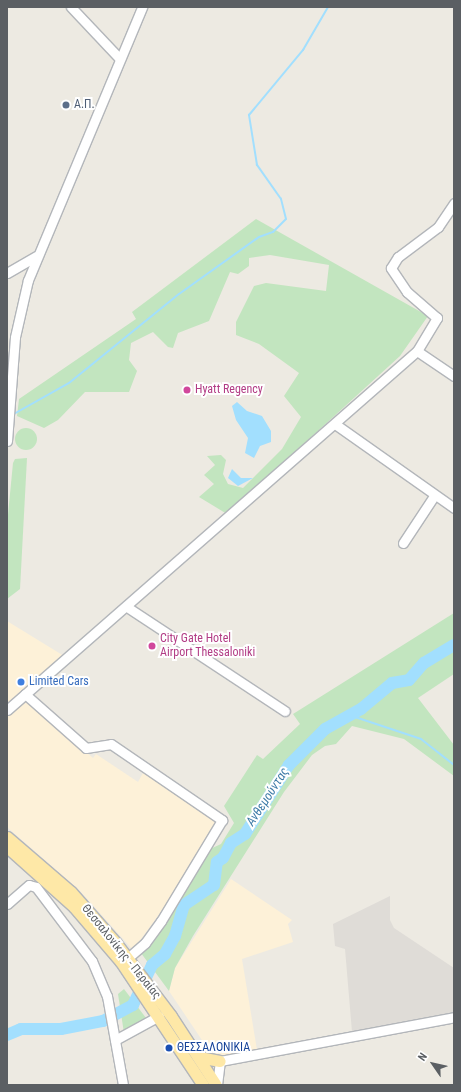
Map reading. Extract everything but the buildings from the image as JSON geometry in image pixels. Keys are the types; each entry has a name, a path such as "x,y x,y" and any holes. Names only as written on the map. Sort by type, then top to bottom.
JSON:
{"main road":[{"name":"Θεσσαλονίκης - Περαίας","path":"7,837 72,892 128,958 134,971"},
{"name":"Θεσσαλονίκης - Περαίας","path":"7,847 74,907 134,971 199,1058 217,1085"},
{"name":"Θεσσαλονίκης - Περαίας","path":"156,1002 159,1016 202,1085"},
{"path":"199,1058 220,1061"}],"street":[{"path":"71,7 120,59"},
{"path":"7,441 10,401 9,389 16,337 28,280 142,7"},
{"path":"7,710 127,607 417,351 437,318 407,292 391,268 398,257 438,227 454,203"},
{"path":"11,272 38,256"},
{"path":"11,272 28,280"},
{"path":"417,351 454,376"},
{"path":"335,424 454,509"},
{"path":"403,543 434,496"},
{"path":"127,607 285,711"},
{"path":"25,694 86,748 111,744 222,820 161,921 146,943 128,958"},
{"path":"7,904 29,885 36,887 92,960 107,996 123,1085"},
{"path":"115,1040 159,1016"},
{"path":"217,1085 220,1061 454,1017"}],"shaded area":[{"name":"Limited Cars","path":"7,621 64,656 7,708"},
{"path":"26,700 93,758 96,754 138,782 143,773 217,820 174,894 133,950 80,891 7,827 7,717"},
{"path":"231,879 292,920 288,924 293,942 242,959 257,1050 214,1058 169,991 175,968"},
{"path":"390,896 390,920 394,928 454,968 454,1013 352,1032 345,949 335,946 333,924"}],"green space":[{"path":"256,219 428,316 400,356 227,514 199,497 214,484 204,475 215,465 207,456 221,455 226,460 223,474 228,484 243,488 282,449 301,417 284,396 299,373 259,344 236,335 236,322 254,286 266,283 326,291 329,265 270,255 249,258 249,266 238,274 230,272 209,321 178,333 173,348 168,347 153,332 131,343 129,360 137,371 129,392 85,392 58,420 44,428 17,416 19,399 136,319 132,312"},
{"path":"26,428 34,431 37,439 34,447 26,450 18,447 15,439 18,431"},
{"path":"27,458 20,589 7,599 7,525 13,463 15,459"},
{"path":"454,613 454,674 418,698 454,745 454,776 404,739 352,726 336,744 325,746 312,755 284,792 193,936 175,968 169,991 141,953 208,850 221,844 234,823 224,806 257,755 263,759 300,724 293,714"},
{"path":"124,989 146,1018 124,1033 118,994"}],"water":[{"path":"237,402 247,411 262,416 271,431 271,442 260,446 254,458 245,453 248,438 236,420 232,406"},
{"path":"232,469 241,478 253,478 238,486 228,478"}],"waterway":[{"path":"12,415 69,383 179,294 259,237 273,232 286,219 281,199 257,165 249,115 303,50 328,7"},
{"name":"Ανθεμούντας","path":"7,1035 21,1029 61,1029 103,1021 133,1005 152,965 165,954 175,936 184,905 214,885 217,862 223,858 231,843 245,834 289,765 325,729 361,709 392,683 409,680 424,663 454,645"},
{"path":"349,715 421,739 454,765"}],"place":[{"name":"Α.Π.","path":"66,105"},
{"name":"Hyatt Regency","path":"187,390"},
{"name":"City Gate Hotel Airport Thessaloniki","path":"152,646"},
{"name":"Limited Cars","path":"21,682"},
{"name":"ΘΕΣΣΑΛΟΝΙΚΙΑ","path":"169,1048"}]}
